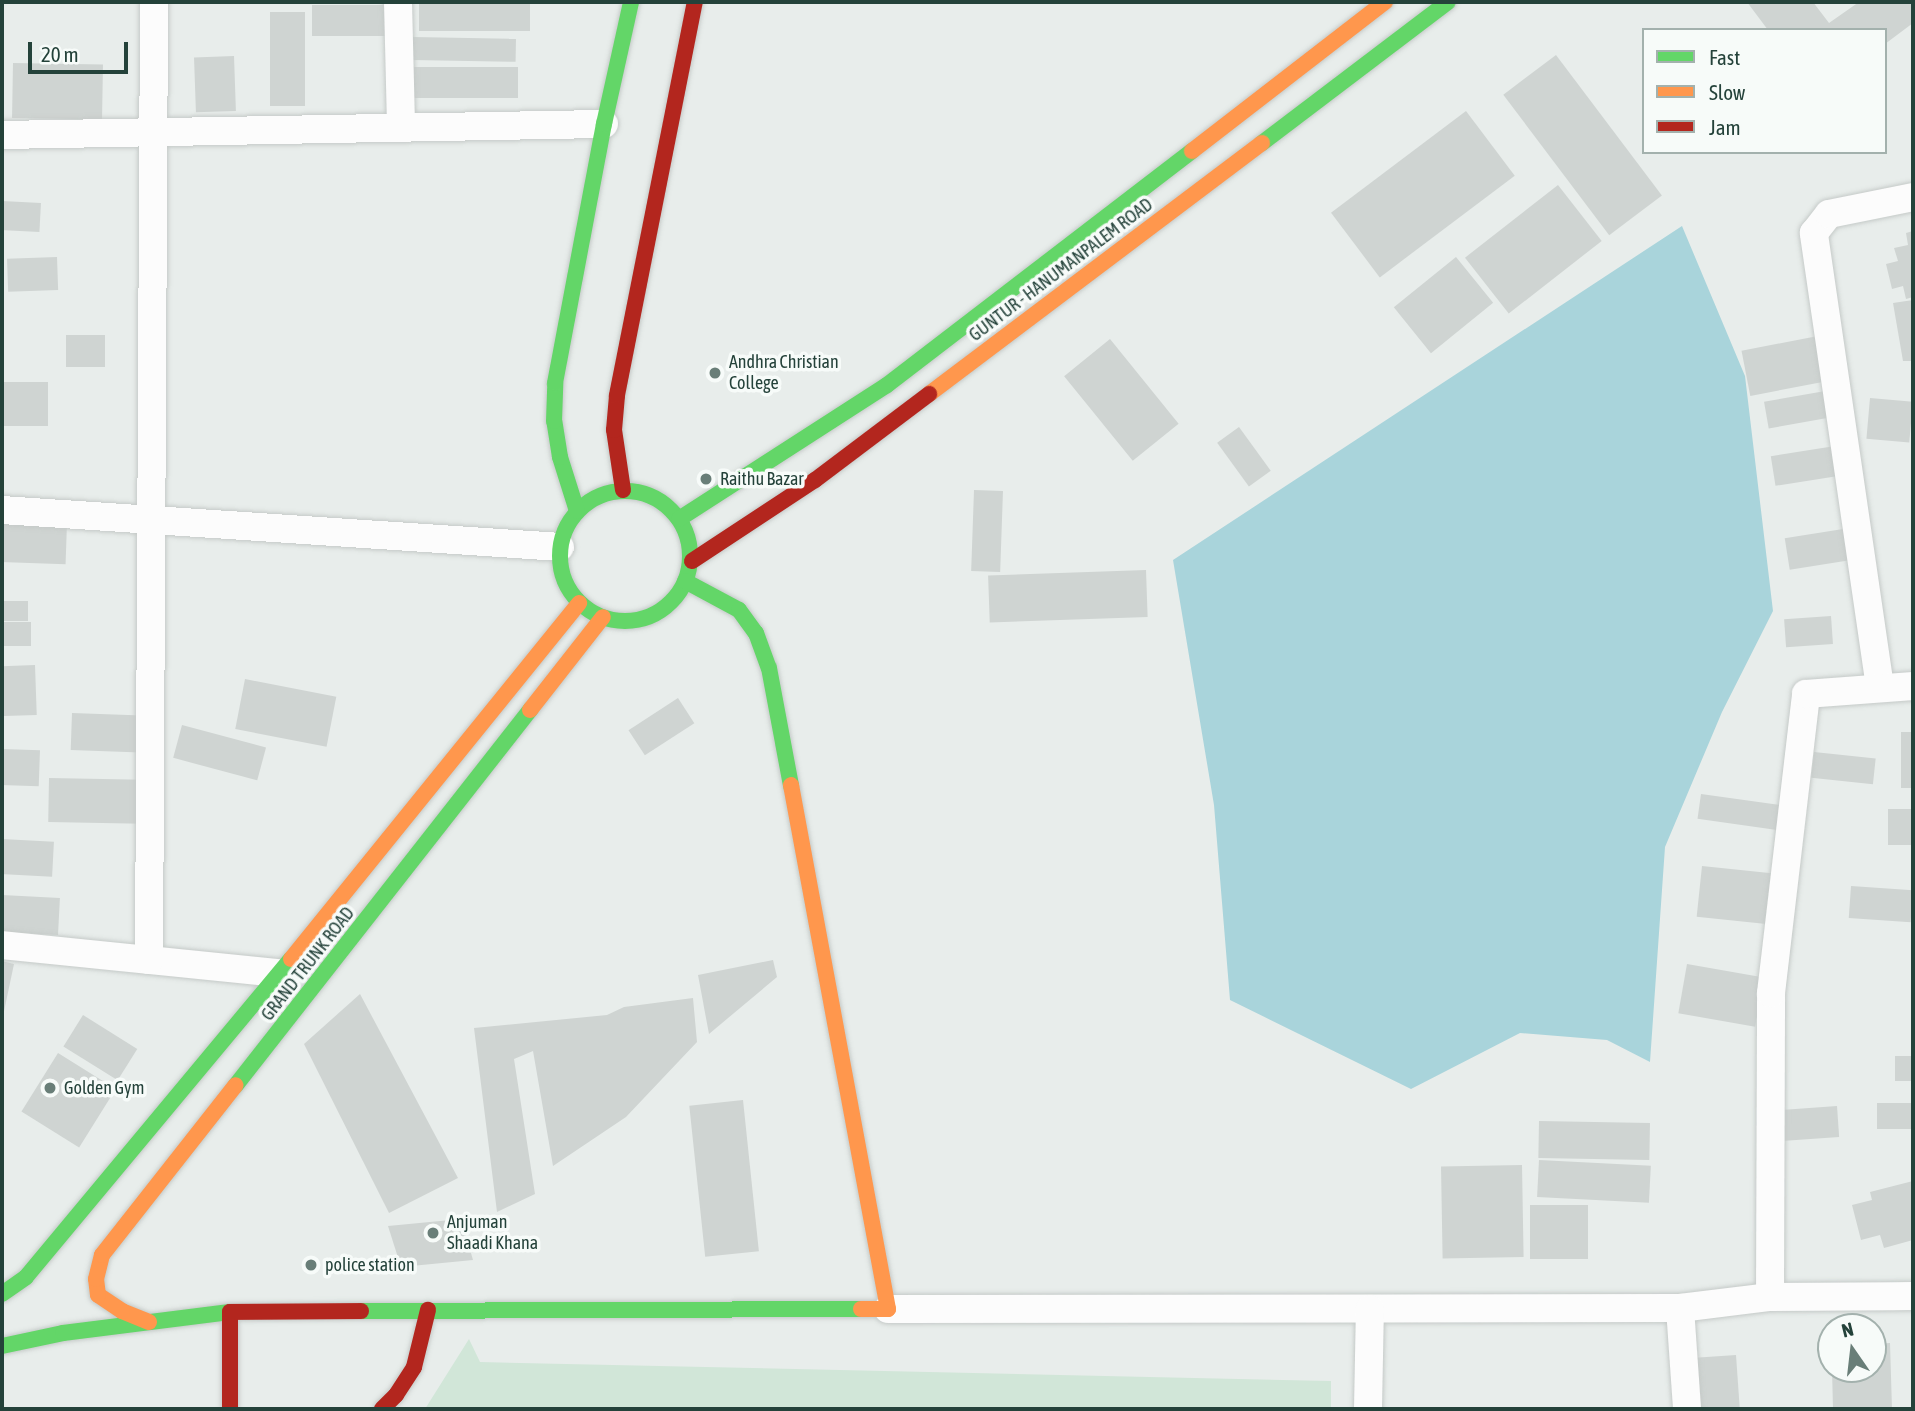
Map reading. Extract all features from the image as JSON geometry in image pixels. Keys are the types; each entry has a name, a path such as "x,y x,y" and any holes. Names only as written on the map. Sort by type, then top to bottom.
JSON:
{"main road":[{"path":"577,511 560,457 555,421 555,383 604,124 631,2"},
{"path":"623,490 614,430 617,395 695,2"},
{"name":"GUNTUR - HANUMANPALEM ROAD","path":"679,519 887,385 1385,2"},
{"name":"GUNTUR - HANUMANPALEM ROAD","path":"692,561 826,472 1448,2"},
{"path":"623,490 644,493 664,503 679,519 688,538 692,561 685,581 674,598 658,611 638,619 617,621 603,617 579,603 567,587 560,567 560,547 565,527 577,511 604,493 623,490"},
{"path":"2,1346 63,1333 230,1312 300,1314 428,1310 888,1309 769,668 756,634 739,610 685,581"},
{"name":"GRAND TRUNK ROAD","path":"2,1294 26,1277 281,973 579,603"},
{"name":"GRAND TRUNK ROAD","path":"149,1322 122,1311 98,1295 96,1279 102,1255 603,617"},
{"path":"382,1409 396,1395 414,1367 428,1310"},
{"path":"230,1312 230,1409"}],"street":[{"path":"149,960 154,2"},
{"path":"398,2 401,128"},
{"path":"2,135 604,124"},
{"path":"1880,687 1814,233 1829,214 1913,197"},
{"path":"2,510 560,547"},
{"path":"1770,1297 1771,993 1806,694 1913,686"},
{"path":"2,945 281,973"},
{"path":"888,1309 1680,1308 1770,1297 1913,1296"},
{"path":"1680,1308 1687,1409"},
{"path":"1368,1409 1370,1310"}],"green space":[{"path":"469,1339 480,1362 1331,1381 1331,1409 425,1409"}],"water":[{"path":"1682,226 1745,376 1773,611 1722,712 1665,847 1650,1062 1607,1040 1520,1033 1411,1089 1230,1000 1214,805 1173,560"}],"building":[{"path":"419,2 530,2 530,31 419,31"},
{"path":"1747,2 1813,2 1829,23 1859,2 1913,2 1913,23 1887,42 1887,28 1766,28"},
{"path":"312,5 386,5 386,36 312,36"},
{"path":"270,12 305,12 305,106 270,106"},
{"path":"413,37 516,39 516,62 413,60"},
{"path":"1556,55 1662,196 1609,235 1503,95"},
{"path":"234,56 236,111 196,112 194,57"},
{"path":"13,63 103,65 102,120 12,118"},
{"path":"411,67 518,67 518,98 411,98"},
{"path":"1466,111 1515,176 1380,277 1331,213"},
{"path":"1558,185 1602,241 1509,314 1465,258"},
{"path":"2,201 41,203 39,232 2,230"},
{"path":"1913,231 1913,297 1906,299 1903,286 1892,289 1886,264 1898,261 1894,248 1908,245 1906,233"},
{"path":"57,257 58,290 8,292 7,259"},
{"path":"1456,257 1493,303 1431,353 1394,307"},
{"path":"1913,300 1913,361 1903,361 1893,303"},
{"path":"66,335 105,335 105,367 66,367"},
{"path":"1823,335 1832,380 1750,396 1742,351"},
{"path":"1110,339 1179,424 1133,461 1064,376"},
{"path":"2,382 48,382 48,426 2,426"},
{"path":"1831,390 1836,417 1769,428 1764,402"},
{"path":"1870,398 1913,402 1909,443 1866,439"},
{"path":"1239,427 1271,471 1249,487 1217,443"},
{"path":"1835,446 1840,476 1775,486 1771,456"},
{"path":"974,490 1003,491 1000,572 971,571"},
{"path":"2,522 67,524 66,564 2,562"},
{"path":"1843,529 1848,561 1790,570 1785,538"},
{"path":"1146,570 1148,617 990,622 988,576"},
{"path":"2,601 28,601 28,621 2,621"},
{"path":"1831,616 1833,644 1786,647 1784,619"},
{"path":"2,622 31,622 31,646 2,646"},
{"path":"35,665 37,715 4,716 2,666"},
{"path":"245,679 336,697 327,747 235,729"},
{"path":"678,698 694,723 645,755 629,730"},
{"path":"72,713 142,715 141,752 71,750"},
{"path":"182,725 266,748 257,780 173,758"},
{"path":"1901,732 1913,732 1913,788 1901,788"},
{"path":"2,749 40,750 39,786 2,785"},
{"path":"1814,752 1876,758 1873,784 1811,778"},
{"path":"49,778 143,780 142,824 48,822"},
{"path":"1701,794 1782,805 1779,830 1698,819"},
{"path":"1888,809 1913,809 1913,845 1888,845"},
{"path":"2,839 54,842 52,877 2,874"},
{"path":"1702,866 1772,873 1766,924 1697,917"},
{"path":"1851,886 1913,890 1911,922 1849,918"},
{"path":"2,895 60,898 58,935 2,932"},
{"path":"773,960 777,977 709,1034 698,975"},
{"path":"2,961 14,964 3,1016 2,1015"},
{"path":"1687,964 1764,978 1755,1027 1678,1013"},
{"path":"360,994 458,1178 389,1213 304,1044"},
{"path":"693,998 697,1042 626,1117 553,1166 533,1051 514,1059 535,1194 497,1212 474,1028 607,1015 624,1007"},
{"path":"83,1015 137,1049 118,1080 63,1046"},
{"path":"58,1053 116,1089 79,1148 21,1112"},
{"path":"1895,1056 1913,1056 1913,1081 1895,1081"},
{"path":"743,1100 759,1251 705,1257 689,1106"},
{"path":"1877,1103 1913,1103 1913,1129 1877,1129"},
{"path":"1837,1106 1839,1137 1778,1141 1776,1110"},
{"path":"1539,1121 1650,1123 1649,1160 1538,1158"},
{"path":"1539,1160 1651,1166 1649,1203 1537,1197"},
{"path":"1522,1165 1524,1257 1443,1258 1441,1166"},
{"path":"1913,1181 1913,1240 1884,1248 1880,1235 1861,1240 1852,1205 1872,1200 1870,1192"},
{"path":"1530,1205 1588,1205 1588,1259 1530,1259"},
{"path":"461,1219 473,1260 401,1267 388,1226"},
{"path":"1887,1343 1890,1343 1892,1409 1833,1409 1832,1383 1887,1383"},
{"path":"1736,1355 1740,1409 1692,1409 1688,1358"}],"traffic: fast":[{"path":"577,511 560,457 554,421 555,383 604,124 631,2"},
{"path":"1262,143 1448,2"},
{"path":"679,519 887,385 1192,151"},
{"path":"625,491 650,496 671,510 685,531 690,556 685,581 671,602 650,616 625,621 600,616 579,602 565,581 560,556 565,531 579,510 600,496 625,491"},
{"path":"685,581 739,610 756,633 769,668 791,785"},
{"path":"236,1085 530,710"},
{"path":"2,1294 26,1277 291,959"},
{"path":"361,1311 861,1309"},
{"path":"2,1346 63,1333 230,1312"}],"traffic: slow":[{"path":"1192,151 1385,2"},
{"path":"929,394 1262,143"},
{"path":"291,959 579,603"},
{"path":"530,710 603,617"},
{"path":"791,785 888,1309 861,1309"},
{"path":"149,1322 122,1311 98,1295 96,1279 102,1255 236,1085"}],"traffic: jam":[{"path":"623,490 614,430 617,395 695,2"},
{"path":"692,561 815,480 929,394"},
{"path":"382,1409 396,1395 414,1367 428,1310"},
{"path":"230,1409 230,1312 361,1311"}],"place":[{"name":"Andhra Christian College","path":"715,373"},
{"name":"Raithu Bazar","path":"706,479"},
{"name":"Golden Gym","path":"50,1088"},
{"name":"Anjuman Shaadi Khana","path":"433,1233"},
{"name":"police station","path":"311,1265"}]}
